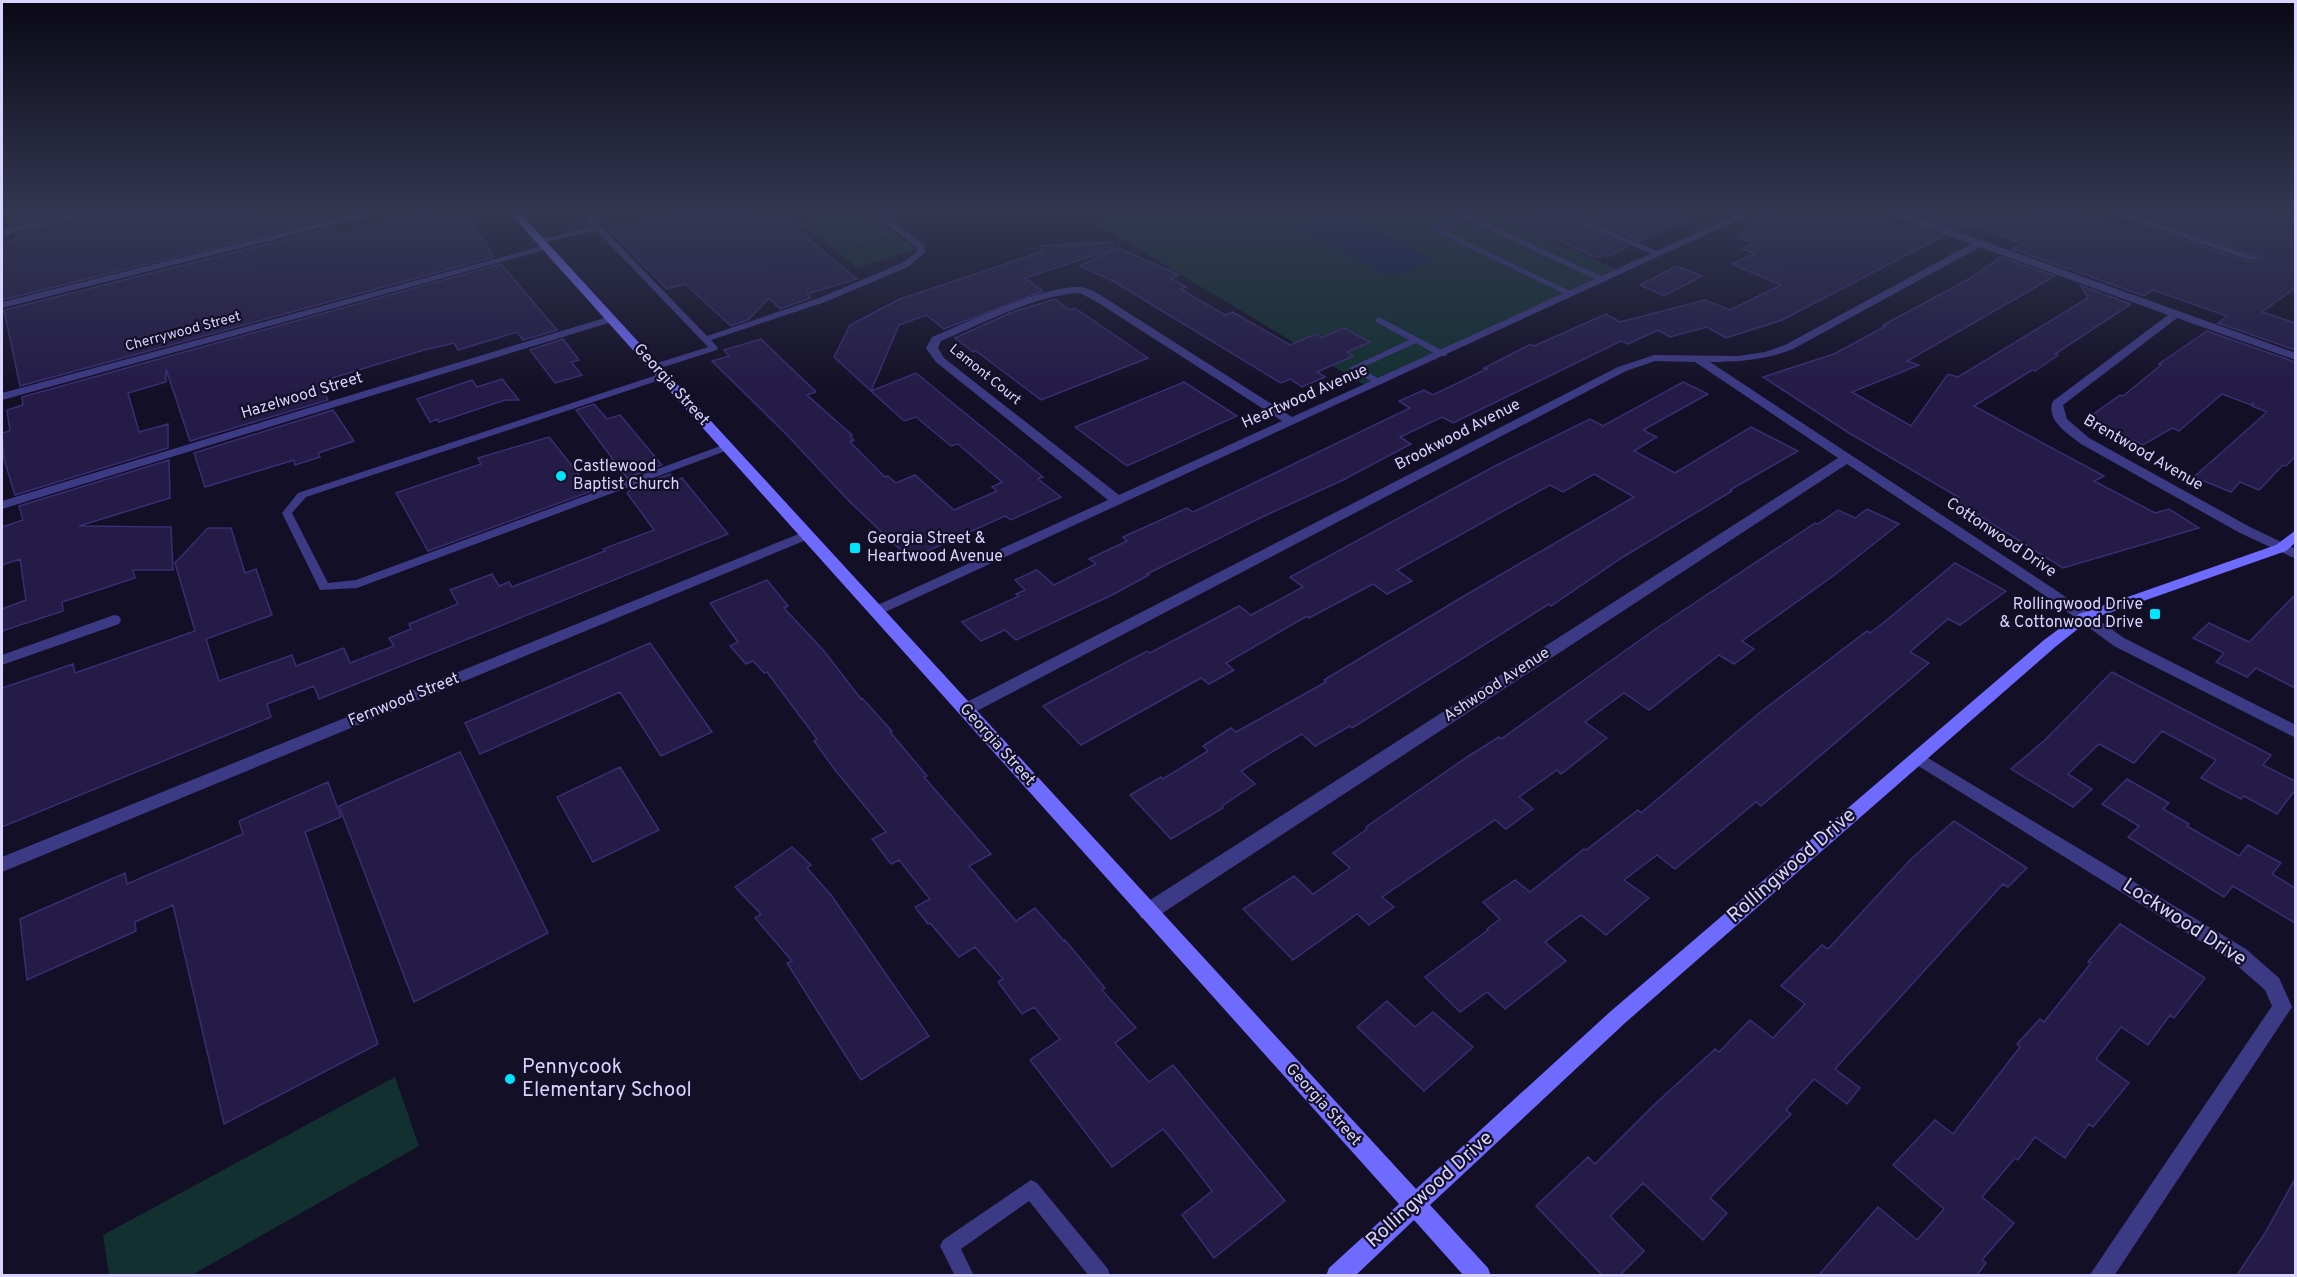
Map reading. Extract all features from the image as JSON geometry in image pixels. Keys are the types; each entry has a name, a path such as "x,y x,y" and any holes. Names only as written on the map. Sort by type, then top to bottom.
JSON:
{"main road":[{"name":"Georgia Street","path":"569,273 1480,1275"},
{"name":"Rollingwood Drive","path":"1337,1275 1618,1017 2049,644 2084,617 2288,551 2295,534"}],"street":[{"path":"2,305 133,273"},
{"name":"Cherrywood Street","path":"2,397 446,273"},
{"name":"Heartwood Avenue","path":"876,611 1620,273"},
{"name":"Brookwood Avenue","path":"965,710 1622,369 1654,357 1738,359 1767,355 1789,347 1925,273"},
{"path":"2061,273 2295,357"},
{"name":"Lamont Court","path":"1117,500 940,360 932,348 936,339 1035,301 1063,292 1080,290 1111,306 1290,421"},
{"name":"Brentwood Avenue","path":"2176,314 2057,404 2056,411 2064,424 2085,441 2245,530 2288,551"},
{"name":"Hazelwood Street","path":"2,505 611,319"},
{"name":"Cottonwood Drive","path":"1695,357 2119,642 2295,732"},
{"name":"Ashwood Avenue","path":"1148,912 1846,458"},
{"name":"Fernwood Street","path":"2,865 806,535"},
{"path":"2,660 114,620"},
{"name":"Lockwood Drive","path":"1918,758 2239,955 2272,984 2282,1007 2100,1275"}],"lane":[{"path":"642,273 714,348 659,372 302,495 287,513 324,587 357,584 727,447"},
{"path":"706,339 822,300 888,273"},
{"path":"1527,273 1572,294"},
{"path":"1589,273 1605,280"},
{"path":"1379,320 1442,354"},
{"path":"1379,382 1354,368 1416,340"},
{"path":"965,1275 949,1246 1031,1189 1101,1275"}],"green space":[{"path":"1178,273 1621,273 1368,387"},
{"path":"395,1077 419,1146 192,1275 109,1275 103,1235"}],"water":[{"path":"1384,273 1399,273 1391,276"}],"building":[{"path":"2,273 113,273 2,300"},
{"path":"153,273 437,273 20,386 4,310"},
{"path":"470,273 508,273 557,330 523,340 517,332 458,350 454,343 424,350 319,382 328,400 190,441 166,369 166,382 128,393 139,432 168,424 168,448 15,495 4,459 2,433 10,431 7,410 23,405 22,397"},
{"path":"651,273 849,273 857,279 807,294 811,298 780,309 769,298 748,320 731,326 685,284 667,289"},
{"path":"979,273 1041,273 1025,278 1043,291 944,329 926,315 899,325 871,391 834,357 850,325 900,299"},
{"path":"1095,273 1174,273 1179,275 1171,278 1186,287 1180,289 1225,315 1233,312 1290,345 1316,334 1322,338 1344,328 1370,342 1347,352 1353,356 1317,372 1325,377 1302,387 1290,379 1281,383 1113,281"},
{"path":"1664,273 1693,273 1702,276 1664,296 1640,285"},
{"path":"1752,273 1873,273 1782,320 1726,338 1707,327 1670,337 1658,330 1628,344 1621,341 1453,423 1442,417 1400,437 1411,444 1343,480 1260,518 1147,574 1149,575 1112,595 1016,640 1005,630 981,641 962,622 1019,596 1016,594 1025,590 1015,580 1037,570 1054,585 1096,564 1089,559 1127,541 1123,537 1187,508 1193,512 1410,408 1399,401 1424,390 1433,395 1487,369 1484,368 1531,344 1534,346 1606,314 1620,322 1705,300 1730,310 1781,285"},
{"path":"1978,273 2045,273 2055,276 1907,361 1919,365 1852,392 1911,426 1948,374 1958,377 2088,298 2081,286 2131,304 2055,354 2058,355 2035,371 2032,370 1974,406 2104,476 2094,481 2155,513 2169,509 2199,528 2063,568 1956,501 1958,497 1849,433 1763,377 1834,354"},
{"path":"2079,273 2295,273 2295,288 2262,312 2295,323 2295,350 2218,323 2227,316 2153,290 2144,296"},
{"path":"1055,299 1070,310 1075,308 1148,358 1041,400 955,338 1010,313"},
{"path":"2207,331 2295,362 2295,457 2286,466 2283,465 2259,490 2240,482 2231,492 2194,477 2267,412 2252,406 2254,403 2251,405 2222,394 2179,431 2172,428 2143,445 2088,418 2120,395 2123,396 2161,365 2159,364"},
{"path":"563,339 579,360 571,362 582,375 555,383 530,350"},
{"path":"761,339 816,392 807,395 852,435 850,436 854,440 850,442 885,477 888,476 896,483 915,475 954,510 997,491 992,487 1002,482 958,444 951,446 916,417 904,421 871,391 916,373 1043,477 1038,479 1061,497 1011,520 1005,516 910,559 847,499 788,436 712,361 729,356 724,350"},
{"path":"502,379 519,400 505,400 439,422 438,419 430,422 417,399 472,380 477,387"},
{"path":"1184,382 1237,416 1127,466 1075,427"},
{"path":"1683,382 1708,394 1643,430 1657,437 1634,451 1675,473 1751,427 1798,451 1730,490 1732,491 1623,557 1551,606 1549,604 1352,728 1350,726 1315,746 1302,734 1241,771 1255,784 1222,806 1223,808 1171,839 1130,795 1161,777 1163,779 1208,751 1203,746 1231,728 1236,732 1326,682 1324,680 1634,497 1594,474 1563,492 1550,485 1397,570 1412,581 1387,594 1373,584 1309,618 1307,616 1226,663 1234,670 1209,684 1201,678 1081,745 1043,706 1239,606 1251,615 1303,587 1290,577 1495,466 1590,419 1603,426"},
{"path":"594,404 607,419 620,415 662,465 627,478 576,410"},
{"path":"333,410 354,441 318,453 320,457 295,465 294,460 205,487 194,453"},
{"path":"549,437 592,491 428,551 396,493 481,464 478,458"},
{"path":"169,460 170,498 79,526 171,527 173,570 133,570 135,578 62,602 63,611 2,631 2,609 26,600 20,559 2,565 2,527 23,520 19,506"},
{"path":"670,474 675,481 682,478 728,534 319,699 314,686 267,704 271,717 2,827 2,688 73,664 75,673 195,631 175,563 208,528 231,528 245,573 256,569 272,615 206,639 219,681 292,655 296,666 344,648 350,663 394,646 389,638 411,629 409,624 458,604 450,590 492,574 499,586 509,582 512,587 654,530 627,493 634,487"},
{"path":"1867,509 1899,524 1833,576 1742,641 1754,649 1734,664 1719,655 1649,710 1624,693 1585,722 1607,738 1561,774 1557,770 1519,797 1533,809 1506,829 1495,820 1382,897 1394,907 1369,925 1357,914 1293,960 1243,909 1294,876 1313,894 1350,868 1333,853 1367,829 1366,827 1467,757 1499,737 1501,739 1657,628 1815,523 1818,524 1838,510 1855,518"},
{"path":"1955,563 2006,591 1960,625 1948,619 1910,652 1929,663 1761,806 1756,802 1675,869 1657,855 1624,880 1649,898 1606,935 1581,915 1545,942 1566,961 1505,1009 1487,992 1460,1012 1425,977 1500,919 1483,902 1515,880 1530,892 1638,810 1641,813 1758,714 1867,631 1870,633"},
{"path":"767,580 788,606 784,608 824,651 861,699 892,731 890,732 927,776 924,777 991,854 969,866 1016,921 1035,908 1065,940 1105,988 1102,990 1136,1028 1115,1043 1149,1082 1173,1065 1285,1201 1214,1258 1182,1215 1212,1191 1183,1153 1163,1129 1112,1167 1030,1060 1060,1039 1034,1007 1022,1014 998,982 1003,979 975,947 959,957 930,923 928,924 915,907 930,899 899,860 891,864 872,839 886,832 835,770 814,741 817,739 767,672 764,673 753,661 746,664 730,646 738,642 710,603"},
{"path":"2295,595 2295,688 2256,668 2247,677 2216,662 2224,653 2193,638 2209,623 2249,642"},
{"path":"650,643 712,732 661,756 620,692 480,754 465,723"},
{"path":"2112,672 2271,755 2263,765 2295,781 2295,790 2277,814 2244,796 2241,799 2201,778 2216,760 2162,731 2134,763 2099,744 2068,774 2092,789 2073,807 2011,769 2046,739"},
{"path":"460,752 548,933 414,1002 339,806"},
{"path":"620,767 659,830 593,862 557,797"},
{"path":"2127,779 2169,803 2163,809 2189,824 2187,826 2239,856 2248,845 2281,863 2272,874 2295,888 2295,923 2233,886 2224,897 2128,837 2139,826 2102,804"},
{"path":"328,782 341,817 305,832 378,1044 224,1124 173,905 135,922 136,931 27,980 20,919 125,873 127,884 243,834 239,821"},
{"path":"1954,821 2027,868 2008,887 2003,884 1835,1069 1860,1088 1847,1104 1814,1079 1786,1110 1791,1114 1710,1198 1727,1213 1703,1240 1643,1183 1610,1216 1644,1251 1620,1275 1602,1275 1536,1206 1588,1157 1595,1164 1655,1104 1715,1049 1719,1052 1750,1020 1773,1038 1805,1004 1781,986 1822,945 1828,949 1911,859"},
{"path":"792,847 811,865 807,868 831,895 929,1036 861,1080 787,963 792,961 755,918 761,914 735,887"},
{"path":"2120,924 2205,978 2174,1018 2170,1015 2148,1045 2121,1027 2096,1059 2129,1083 2093,1127 2089,1124 2065,1158 2035,1137 2018,1160 2015,1158 1982,1197 2014,1223 1982,1260 1986,1263 1977,1275 1819,1275 1878,1207 1917,1240 1944,1209 1893,1165 1935,1120 1953,1134 2020,1047 2017,1044 2040,1019 2044,1022 2091,963 2088,962"},
{"path":"1387,1001 1415,1027 1433,1012 1473,1047 1424,1091 1357,1027"},
{"path":"2295,1179 2295,1275 2237,1275 2265,1233"}],"place":[{"name":"Castlewood Baptist Church","path":"561,476"},
{"name":"Georgia Street & Heartwood Avenue","path":"855,548"},
{"name":"Rollingwood Drive & Cottonwood Drive","path":"2155,614"},
{"name":"Pennycook Elementary School","path":"510,1079"}]}
